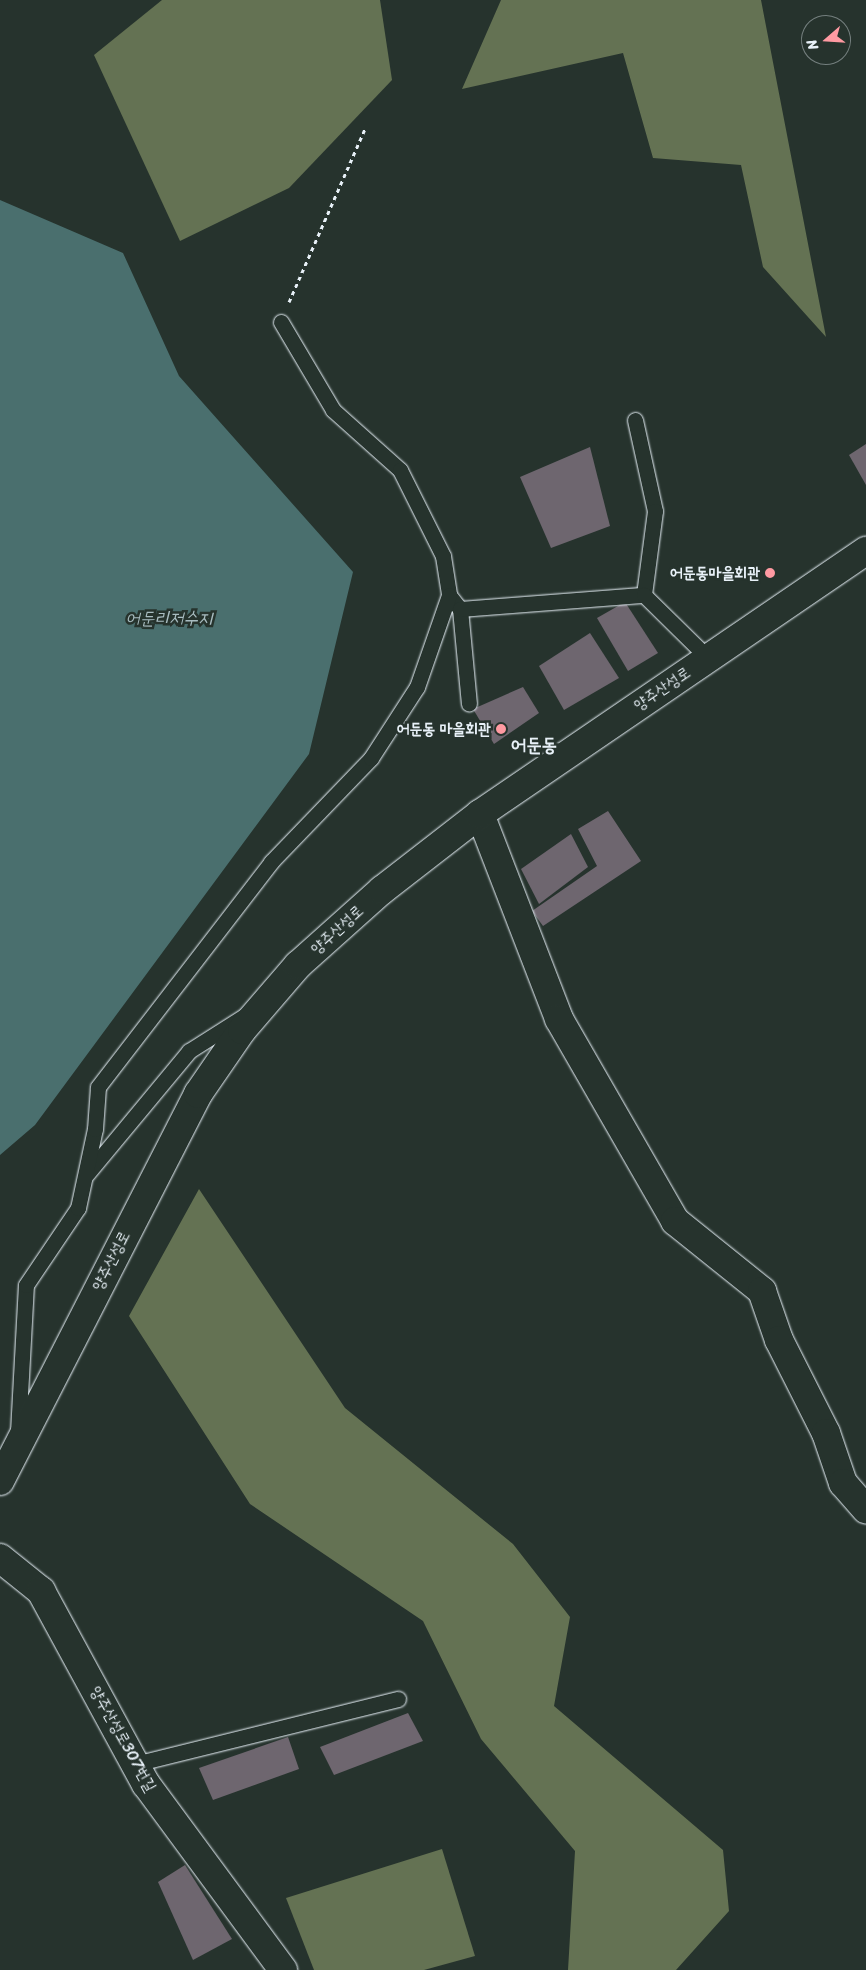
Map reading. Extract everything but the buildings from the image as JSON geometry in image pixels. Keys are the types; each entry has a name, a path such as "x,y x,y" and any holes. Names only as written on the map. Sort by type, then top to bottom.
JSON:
{"street":[{"name":"양주산성로","path":"0,1481 198,1094 218,1062 264,1003 337,929 480,814 866,551"},
{"path":"480,814 559,1019 675,1221 762,1291 779,1340 826,1433 843,1483 866,1509"},
{"name":"양주산성로307번길","path":"0,1558 41,1591 146,1784 283,1970"}],"lane":[{"path":"18,1446 26,1285 78,1208 95,1129 98,1087 271,862 371,758 417,687 449,595 443,556 400,470 333,410 281,322"},
{"path":"635,420 655,511 644,595"},
{"path":"449,595 460,609 469,704"},
{"path":"460,609 644,595 708,658"},
{"path":"84,1177 189,1051 264,1003"},
{"path":"135,1764 398,1699"}],"path":[{"path":"281,322 365,129"}],"green space":[{"path":"162,0 380,0 392,80 289,188 180,241 94,55"},
{"path":"501,0 761,0 826,337 763,267 741,165 653,158 623,53 462,89"},
{"path":"199,1189 345,1408 513,1544 570,1617 554,1706 723,1850 729,1911 676,1970 568,1970 575,1851 481,1739 423,1621 250,1504 129,1316"},
{"path":"442,1849 475,1956 424,1970 314,1970 286,1898"}],"water":[{"name":"어둔리저수지","path":"0,200 123,253 179,376 353,572 309,754 35,1125 0,1155"}],"place":[{"name":"어둔동마을회관","path":"770,573"},
{"name":"어둔동 마을회관","path":"501,729"}],"district":[{"name":"어둔동","path":"534,745"}]}
